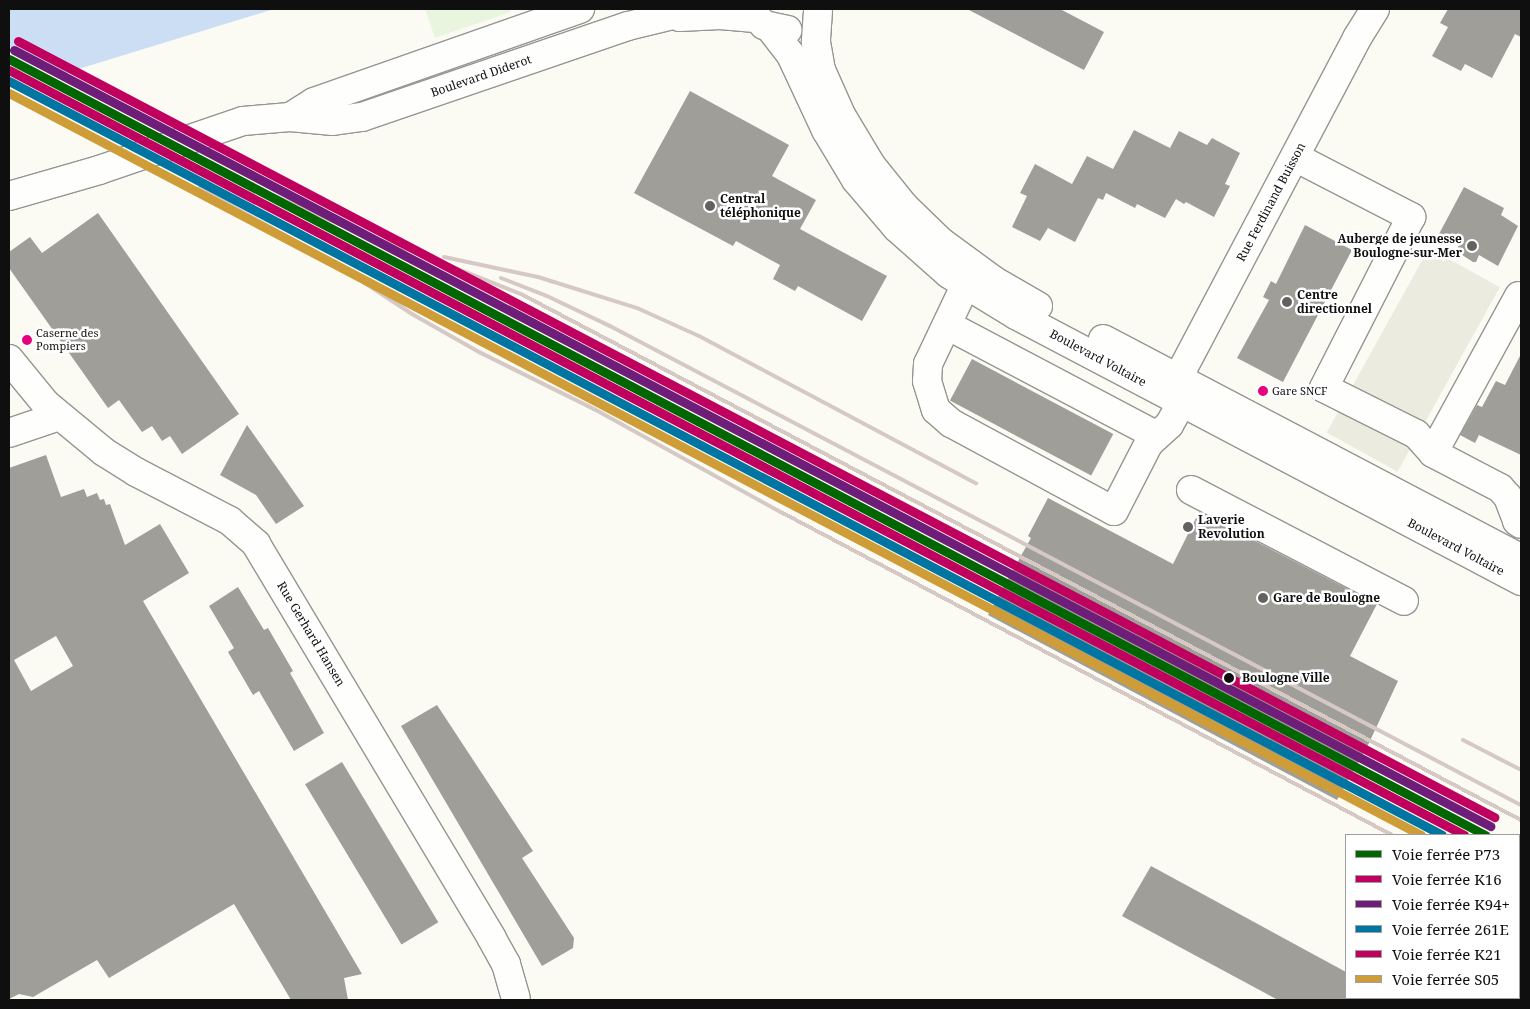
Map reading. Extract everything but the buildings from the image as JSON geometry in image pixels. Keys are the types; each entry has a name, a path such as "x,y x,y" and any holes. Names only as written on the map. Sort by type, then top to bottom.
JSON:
{"street":[{"name":"Boulevard Diderot","path":"290,117 314,102 580,9"},
{"name":"Boulevard Diderot","path":"9,196 99,170 225,125 251,119 290,117 333,121 362,118 616,30 698,9"},
{"name":"Rue Ferdinand Buisson","path":"947,324 928,364 929,391 936,410 943,418 1114,511 1149,443 1169,425 1180,390 1295,157 1375,9"},
{"name":"Boulevard Diderot","path":"669,17 720,15 758,18 781,30 796,29 809,22 819,10"},
{"name":"Boulevard Voltaire","path":"819,10 816,51 821,70 833,98 871,165 912,215 949,248 993,280 1180,390 1521,582"},
{"name":"Boulevard Voltaire","path":"758,18 791,55 826,130 863,189 910,242 966,286 1016,315 1180,390 1521,558"},
{"path":"1295,157 1411,217 1324,388 1416,434 1433,453 1500,488 1508,497 1517,521 1521,524"},
{"path":"966,286 947,324 1156,435"},
{"path":"1433,453 1518,296"},
{"name":"Rue Gerhard Hansen","path":"9,359 33,390 59,416 104,452 136,472 230,521 256,544 491,937 506,964 518,999"},
{"path":"9,434 59,416"},
{"path":"1191,490 1404,601"}],"green space":[{"path":"425,9 510,9 511,12 435,38"}],"shaded area":[{"path":"1429,248 1500,287 1398,472 1327,433"}],"water":[{"path":"9,9 274,9 72,71 9,94"}],"pier":[{"path":"9,46 12,48 67,76 9,96"}],"railway":[{"path":"243,182 362,234 418,253 523,295 1521,820"},
{"path":"199,188 328,259 412,314 481,353 594,409 779,511 1390,834"},
{"path":"444,257 538,277 637,308 699,336 976,483"},
{"path":"501,278 547,296 610,326 1521,805"},
{"path":"1463,740 1521,770"}],"rail line":[{"name":"K21","path":"18,41 1494,817"},
{"name":"K94+","path":"14,50 1490,826"},
{"name":"P73","path":"9,59 1483,834"},
{"name":"K16","path":"9,70 1462,834"},
{"name":"261E","path":"9,81 1440,834"},
{"name":"S05","path":"9,93 1419,834"}],"place":[{"name":"Central téléphonique","path":"710,206"},
{"name":"Auberge de jeunesse Boulogne-sur-Mer","path":"1472,246"},
{"name":"Centre directionnel","path":"1287,302"},
{"name":"Caserne des Pompiers","path":"27,340"},
{"name":"Gare SNCF","path":"1263,391"},
{"name":"Laverie Revolution","path":"1188,527"},
{"name":"Gare de Boulogne","path":"1263,598"},
{"name":"Boulogne Ville","path":"1229,678"}]}
